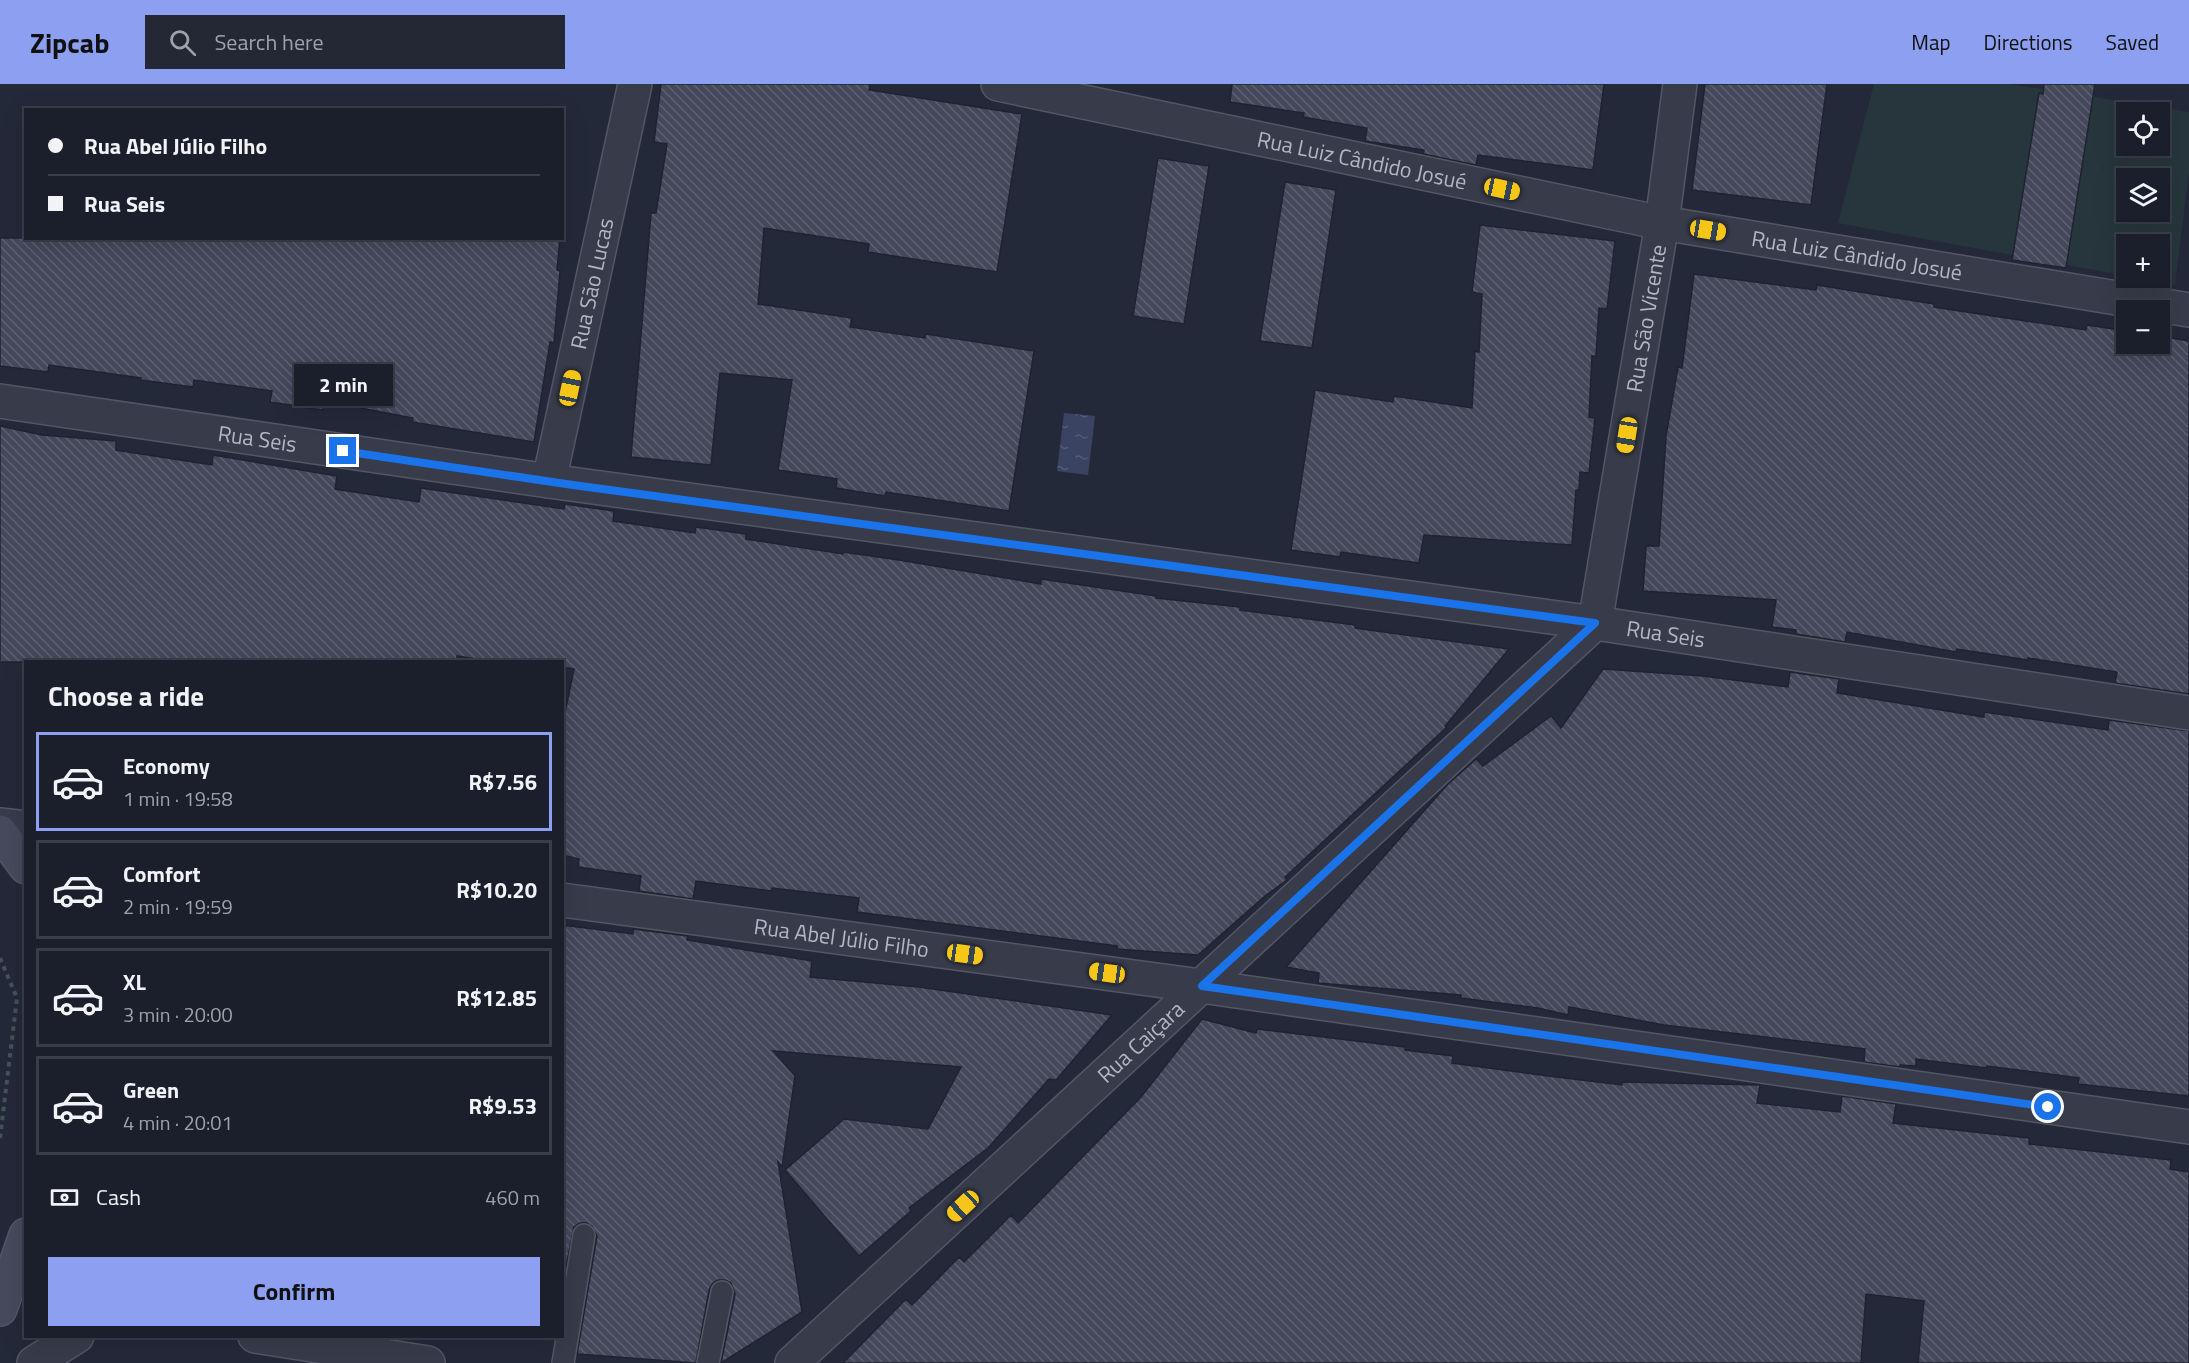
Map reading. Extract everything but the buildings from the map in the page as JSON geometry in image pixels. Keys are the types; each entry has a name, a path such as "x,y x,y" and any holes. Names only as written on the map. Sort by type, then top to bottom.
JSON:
{"main road":[{"path":"0,832 24,864"},
{"path":"0,1309 24,1241"}],"street":[{"name":"Rua São Lucas","path":"549,481 635,84"},
{"name":"Rua Luiz Cândido Josué","path":"998,84 1662,223 2189,310"},
{"name":"Rua São Vicente","path":"1595,623 1662,223 1680,84"},
{"name":"Rua Seis","path":"0,401 549,481 1595,623 2189,713"},
{"name":"Rua Caiçara","path":"792,1363 1595,623"},
{"path":"0,825 24,828"},
{"name":"Rua Abel Júlio Filho","path":"564,900 1202,986 2189,1127"},
{"path":"34,1363 74,1338"},
{"path":"268,1338 428,1363"}],"lane":[{"path":"563,1363 584,1234"},
{"path":"708,1363 722,1292"}],"path":[{"path":"0,958 17,998 0,1138"}],"shaded area":[{"path":"1874,84 2009,84 2125,102 2116,102 2116,156 2170,156 2170,109 2189,112 2189,171 2175,285 2170,284 2170,234 2116,234 2116,274 1838,223"}],"water":[{"path":"1064,413 1095,416 1088,475 1057,471"}],"route":[{"path":"343,451 573,485 1595,623 1202,986 2048,1107"}]}
